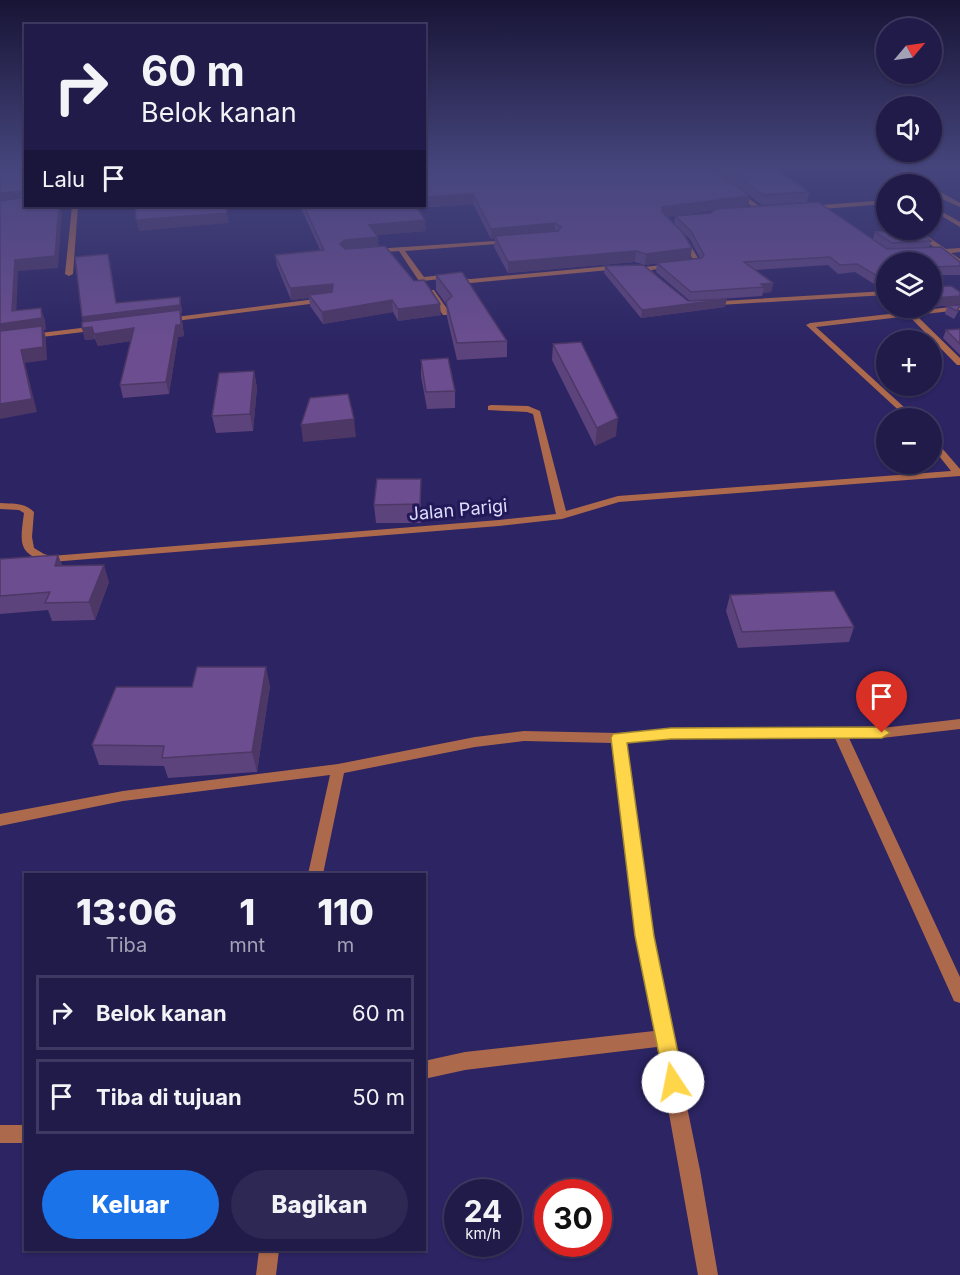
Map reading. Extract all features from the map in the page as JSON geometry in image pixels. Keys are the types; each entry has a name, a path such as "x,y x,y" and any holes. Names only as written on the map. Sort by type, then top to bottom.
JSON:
{"street":[{"path":"69,274 73,226"},
{"path":"635,266 645,269 698,263 686,241 679,234"},
{"path":"928,240 960,262"},
{"path":"363,252 521,241"},
{"path":"401,250 446,313"},
{"path":"935,252 960,250"},
{"path":"422,279 451,276 461,281 471,281 624,267"},
{"path":"645,269 659,282"},
{"path":"667,289 687,305 876,294"},
{"path":"161,321 330,299"},
{"path":"942,311 960,308"},
{"path":"881,318 810,325 901,408"},
{"path":"915,318 960,363"},
{"path":"0,340 104,328"},
{"path":"491,408 528,409 537,413 562,516"},
{"path":"942,453 959,473"},
{"name":"Jalan Parigi","path":"0,506 22,507 28,512 26,543 29,552 35,557 51,559 562,516 618,499 959,473"},
{"path":"0,820 123,796 338,769 475,742 524,736 618,738 671,734 882,733 960,724"},
{"path":"840,734 960,994"},
{"path":"618,738 644,936 708,1275"},
{"path":"316,873 338,769"},
{"path":"426,1070 465,1061 665,1038"},
{"path":"0,1134 24,1134"},
{"path":"266,1275 269,1251"}],"building":[{"path":"0,226 57,226 55,256 15,260 12,311 41,308 42,318 0,324"},
{"path":"313,226 370,226 378,237 345,240 340,244 345,249 385,246 414,281 424,280 440,304 398,309 392,300 322,312 309,295 332,292 333,284 290,288 275,255 324,250"},
{"path":"490,226 518,226 491,229"},
{"path":"676,226 692,248 646,254 636,251 508,262 495,236 558,231 561,227"},
{"path":"686,226 854,226 887,249 941,247 960,262 960,266 942,267 942,252 876,252 876,275 857,264 840,265 830,257 744,262 773,283 761,284 764,287 691,292 657,263 702,258 704,255"},
{"path":"887,240 931,241 892,243"},
{"path":"108,254 116,303 180,297 180,305 82,317 75,257"},
{"path":"643,265 688,301 727,299 642,310 605,266"},
{"path":"462,272 507,341 457,343 446,302 452,296 436,275"},
{"path":"942,286 951,286 960,292 960,296 942,297"},
{"path":"960,305 957,311 947,306"},
{"path":"180,310 181,325 176,325 166,382 120,385 134,328 94,334 92,327 82,328 82,322"},
{"path":"42,326 43,347 21,350 32,399 0,404 0,331"},
{"path":"960,329 960,344 946,330"},
{"path":"581,342 618,418 597,428 553,344"},
{"path":"448,358 455,391 426,392 421,360"},
{"path":"254,371 250,414 212,416 219,373"},
{"path":"348,394 354,419 301,425 310,398"},
{"path":"377,479 421,479 420,504 374,505"},
{"path":"58,555 55,566 104,565 89,602 45,603 50,592 0,596 0,559"},
{"path":"834,591 854,627 742,632 730,595"},
{"path":"197,667 266,667 252,752 162,758 164,746 92,745 116,687 192,687"}],"route":[{"path":"673,1082 644,936 618,738 671,734 882,733"}]}
